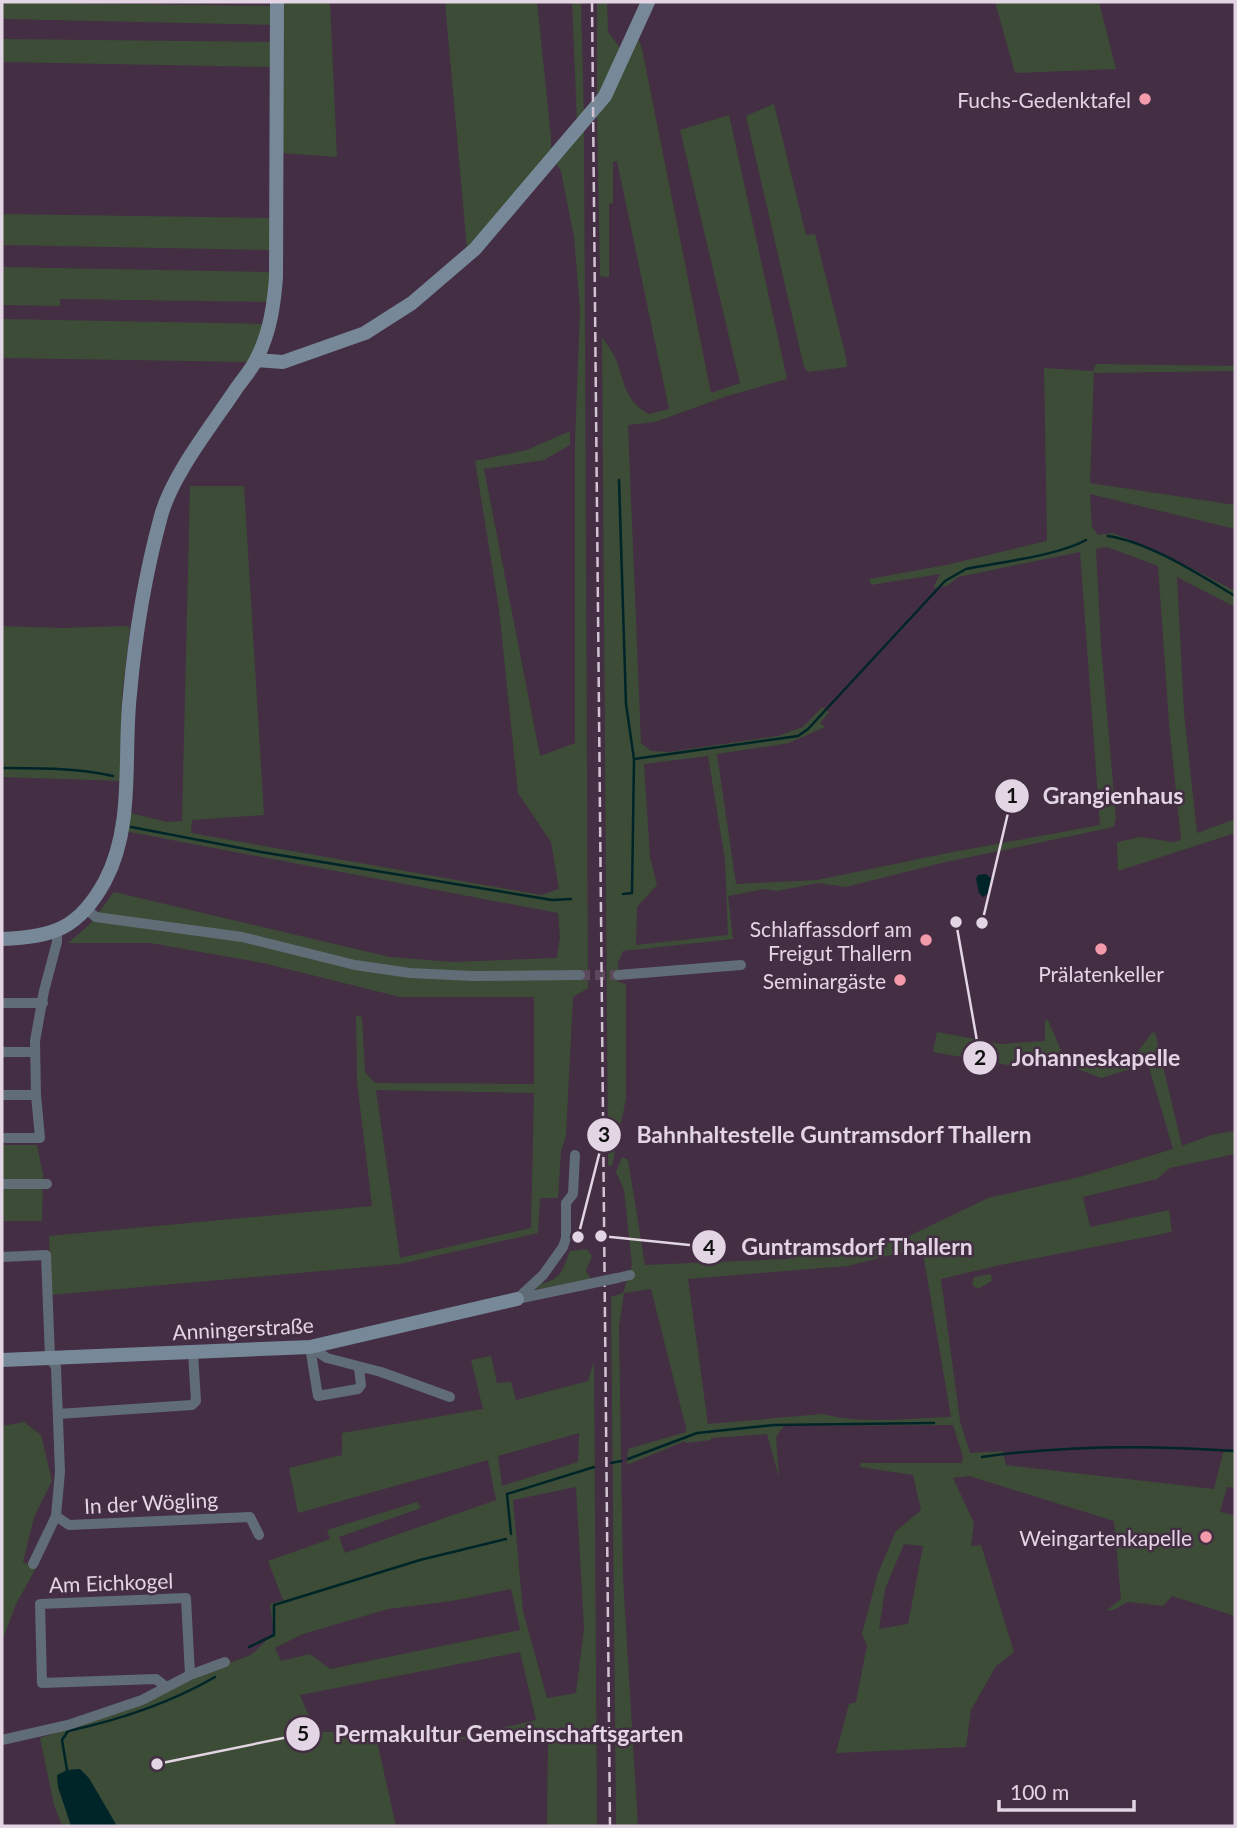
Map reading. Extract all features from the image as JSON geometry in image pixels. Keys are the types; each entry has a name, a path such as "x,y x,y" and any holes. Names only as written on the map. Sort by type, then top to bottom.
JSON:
{"street":[{"path":"2,939 31,938 57,932 76,920 112,867 120,838 125,793 130,694 140,624 162,513 179,477 256,360 267,335 274,307 277,2"},
{"path":"256,360 283,362 365,333 412,303 484,239 613,83 648,2"},
{"path":"86,909 96,917 242,937 355,965 410,973 486,976 580,975"},
{"path":"2,1139 40,1138 35,1041 57,932"},
{"path":"618,975 741,965"},
{"path":"2,1003 43,1003"},
{"path":"2,1052 35,1052"},
{"path":"2,1095 36,1095"},
{"path":"517,1299 542,1275 563,1247 566,1238 566,1203 573,1194 575,1155"},
{"path":"2,1184 47,1184"},
{"path":"2,1257 46,1255 50,1358"},
{"name":"Anningerstraße","path":"2,1360 310,1348 630,1275"},
{"path":"310,1348 318,1396 358,1389 361,1385 359,1368"},
{"path":"310,1348 327,1358 381,1372 450,1397"},
{"path":"58,1414 192,1405 196,1401 193,1353"},
{"name":"In der Wögling","path":"50,1358 56,1367 58,1414 60,1472 56,1517 69,1525 250,1517 259,1535"},
{"path":"33,1564 56,1517"},
{"name":"Am Eichkogel","path":"166,1687 156,1679 42,1683 40,1604 186,1598 190,1675"},
{"path":"2,1740 68,1725 142,1700 190,1675 225,1662"}],"shaded area":[{"path":"2,2 273,6 273,25 2,19"},
{"path":"281,2 330,2 337,157 281,153"},
{"path":"445,2 537,2 551,137 551,150 467,249"},
{"path":"572,2 581,2 584,117 577,122"},
{"path":"597,2 607,2 608,32 621,49 597,95"},
{"path":"995,2 1099,2 1116,69 1015,73"},
{"path":"638,38 711,393 740,383 680,130 729,115 787,379 727,396 655,422 628,425 641,743 651,751 669,752 778,736 803,727 822,707 829,712 820,723 825,727 789,743 717,754 736,884 817,880 1100,825 1080,552 958,577 947,586 933,588 940,574 871,585 869,579 946,565 1047,541 1044,368 1093,371 1096,364 1235,366 1235,371 1094,371 1090,483 1235,505 1235,529 1090,494 1092,527 1098,535 1113,533 1166,555 1235,591 1235,607 1177,577 1184,713 1197,833 1235,819 1235,833 1118,871 1117,842 1141,837 1173,842 1181,840 1169,723 1158,566 1107,547 1096,549 1101,646 1116,818 1114,827 946,862 846,887 818,883 728,896 733,939 623,951 618,963 618,982 626,984 626,1099 612,1166 608,1165 602,337 614,355 627,392 635,404 649,414 669,409 617,161 613,162 613,203 609,204 609,277 600,276 597,115","holes":["708,756 725,860 728,935 636,945 637,907 657,885 650,857 644,764"]},
{"path":"2,39 273,42 273,67 2,62"},
{"path":"774,104 806,235 815,234 847,367 808,372 804,367 746,116"},
{"path":"584,129 588,988 573,997 566,1136 561,1151 558,1198 540,1198 538,1233 400,1264 51,1295 49,1236 372,1206 357,1081 356,1015 362,1017 365,1072 375,1083 534,1084 534,997 400,997 263,963 150,943 68,943 90,924 114,892 390,957 452,962 557,958 560,937 558,913 124,831 126,812 167,822 182,821 190,486 244,486 264,815 192,820 191,833 541,895 559,889 551,842 518,793 499,609 475,461 527,450 570,431 570,445 544,460 484,469 540,756 575,743 575,442 580,310 574,237 561,171 555,162","holes":["376,1090 534,1093 531,1228 400,1258"]},
{"path":"2,214 272,218 272,250 2,245"},
{"path":"2,267 272,272 270,302 60,299 60,306 2,305"},
{"path":"2,319 265,324 250,362 2,358"},
{"path":"2,626 130,628 122,695 120,781 2,777"},
{"path":"986,874 991,878 989,893 983,897 979,893 976,879 978,875"},
{"path":"1048,1020 1063,1055 1090,1067 1136,1054 1155,1032 1182,1146 1211,1135 1235,1131 1235,1154 1170,1168 1157,1179 1083,1197 1090,1227 1169,1210 1172,1232 941,1279 960,1421 970,1453 1003,1451 1006,1465 1214,1489 1223,1453 1235,1449 1235,1488 1227,1487 1220,1512 1235,1515 1235,1616 1172,1596 1163,1606 1128,1602 1106,1611 1121,1599 1114,1521 969,1476 953,1478 974,1523 971,1546 981,1545 1014,1652 996,1666 971,1710 966,1747 836,1753 849,1704 856,1702 867,1645 862,1634 878,1573 896,1531 921,1510 913,1475 860,1467 861,1463 962,1463 963,1457 953,1425 784,1426 776,1437 779,1478 767,1434 685,1441 627,1465 628,1449 686,1432 686,1428 651,1289 624,1293 619,1327 623,1578 638,1826 616,1826 611,1297 623,1293 632,1265 624,1190 616,1172 622,1157 628,1160 645,1265 785,1259 907,1237 988,1198 1080,1177 1173,1149 1148,1064 1101,1078 1062,1063 1019,1067 933,1052 937,1032 1001,1044 1045,1041 1045,1021","holes":["918,1250 924,1259 951,1417 870,1420 823,1414 708,1424 688,1279 848,1266","904,1544 923,1546 908,1624 879,1629 885,1589"]},
{"path":"2,1145 37,1145 43,1175 42,1221 2,1221"},
{"path":"587,1249 592,1256 586,1271 591,1279 532,1290 558,1275 570,1251"},
{"path":"991,1274 992,1281 978,1289 972,1285 974,1277"},
{"path":"491,1356 497,1383 511,1382 516,1400 588,1381 594,1361 597,1826 547,1826 548,1743 455,1739 536,1720 520,1652 300,1695 316,1732 375,1732 396,1826 62,1826 54,1805 40,1738 152,1700 210,1670 251,1655 274,1633 270,1604 283,1600 268,1561 330,1539 327,1530 417,1502 421,1508 339,1537 345,1553 496,1500 488,1460 298,1513 289,1468 342,1455 342,1433 483,1409 471,1360","holes":["579,1433 578,1462 502,1486 498,1456","576,1487 584,1628 576,1693 547,1698 523,1611 513,1500","511,1589 520,1630 330,1669 310,1654 281,1661 275,1648 303,1634 388,1609 452,1601"]},
{"path":"24,1422 41,1435 52,1481 34,1517 23,1562 36,1568 16,1604 2,1641 2,1426"},
{"path":"80,1769 89,1778 117,1826 71,1826 58,1787 57,1775 67,1770"}],"waterway":[{"path":"619,480 626,704 634,759 632,893 623,894"},
{"path":"1108,536 1124,539 1157,552 1235,596"},
{"path":"634,759 798,736 808,729 945,581 966,569 1044,554 1086,540"},
{"path":"2,768 72,770 113,776"},
{"path":"131,827 261,852 552,900 571,899"},
{"path":"628,1459 697,1433 774,1425 934,1423"},
{"path":"982,1457 1108,1447 1235,1451"},
{"path":"611,1463 621,1461"},
{"path":"511,1534 507,1494 594,1467"},
{"path":"249,1647 274,1635 274,1605 420,1560 506,1539"},
{"path":"67,1770 62,1740 68,1731 144,1710 215,1677"}],"tunnel":[{"path":"580,975 618,975"}],"railway":[{"path":"592,2 610,1826"}],"place":[{"name":"Fuchs-Gedenktafel","path":"1145,99"},
{"name":"Johanneskapelle","path":"956,922"},
{"name":"Grangienhaus","path":"982,923"},
{"name":"Schlaffassdorf am Freigut Thallern","path":"926,940"},
{"name":"Prälatenkeller","path":"1101,949"},
{"name":"Seminargäste","path":"900,980"},
{"name":"Guntramsdorf Thallern","path":"601,1236"},
{"name":"Bahnhaltestelle Guntramsdorf Thallern","path":"578,1237"},
{"name":"Weingartenkapelle","path":"1206,1537"},
{"name":"Permakultur Gemeinschaftsgarten","path":"157,1764"}]}
